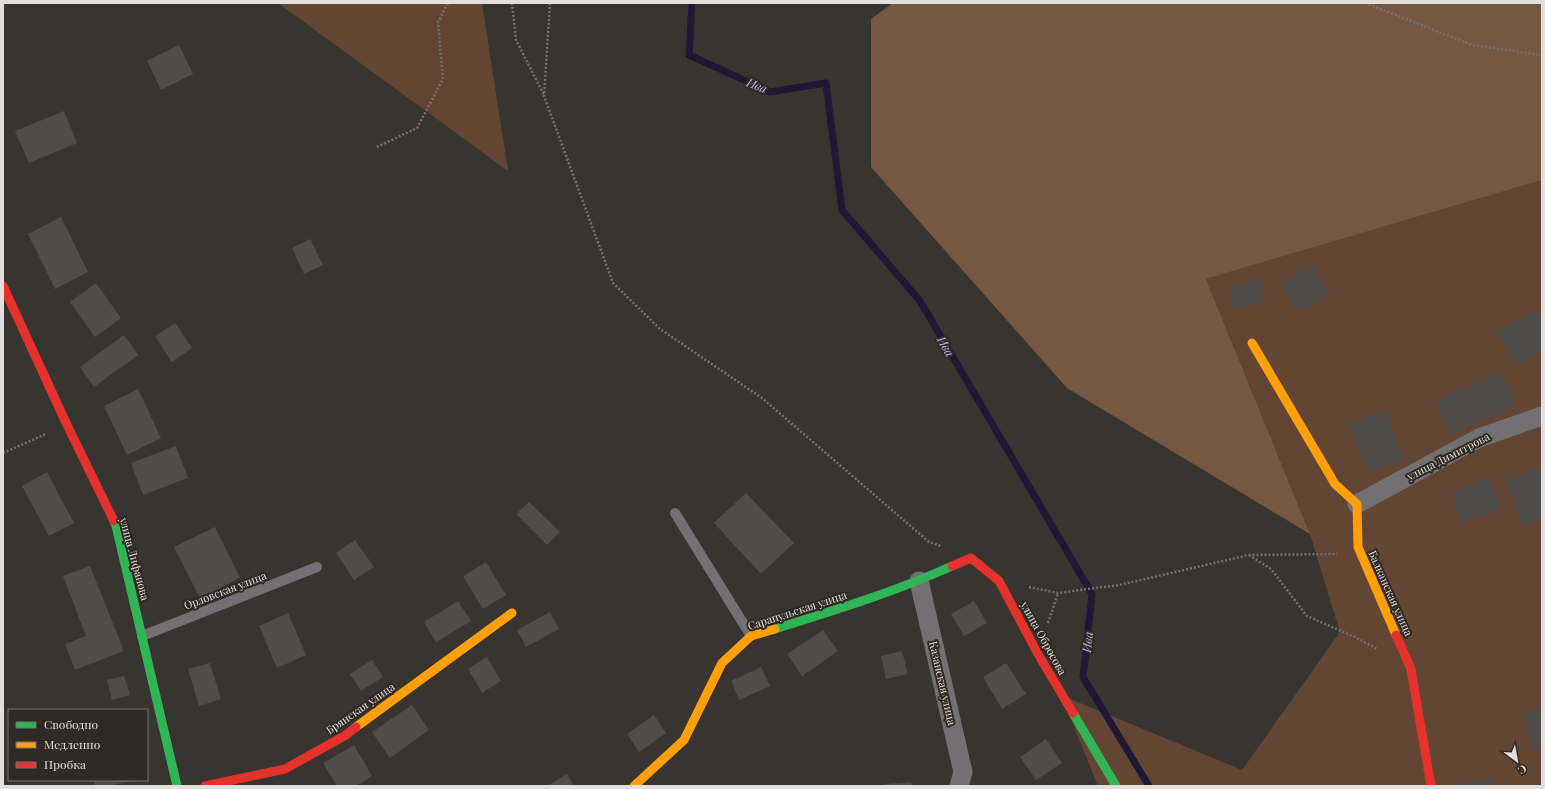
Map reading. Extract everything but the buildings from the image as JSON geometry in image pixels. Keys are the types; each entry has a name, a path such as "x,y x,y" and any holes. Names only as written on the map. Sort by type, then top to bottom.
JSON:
{"street":[{"name":"улица Лифанова","path":"3,286 67,425 116,526 177,786"},
{"path":"1252,343 1335,484 1357,504"},
{"name":"улица Димитрова","path":"1357,504 1479,438 1542,416"},
{"name":"Балканская улица","path":"1357,504 1358,547 1411,669 1431,786"},
{"path":"920,581 971,558"},
{"name":"улица Обросова","path":"971,558 999,581 1038,654 1116,786"},
{"name":"Сарапульская улица","path":"634,786 684,740 722,663 751,636 826,613 920,581"},
{"name":"Казанская улица","path":"920,581 963,772 959,786"},
{"name":"Брянская улица","path":"204,786 285,769 346,735 512,614"}],"lane":[{"path":"675,513 751,636"},
{"name":"Орловская улица","path":"142,636 317,567"}],"path":[{"path":"377,147 418,128 443,79 438,22 448,3"},
{"path":"512,3 516,40 544,96 613,283 660,329 762,398 930,542 971,558"},
{"path":"544,96 550,3"},
{"path":"1365,3 1472,45 1542,55"},
{"path":"3,453 67,425"},
{"path":"1058,593 1119,585 1248,555 1339,554"},
{"path":"1248,555 1271,569 1307,616 1357,638 1377,649"}],"shaded area":[{"path":"278,3 482,3 508,171"},
{"path":"893,3 1542,3 1542,180 1206,279 1310,534 1067,388 871,167 871,19"},
{"path":"1542,180 1542,786 1098,786 1061,695 1242,770 1340,632 1310,534 1206,279"}],"waterway":[{"name":"Ива","path":"692,3 689,55 770,92 826,83 842,210 920,301 1092,594 1083,677 1149,786"}],"traffic: fast":[{"path":"114,521 177,786"},
{"path":"775,629 887,592 952,566"},
{"path":"1073,713 1116,786"}],"traffic: slow":[{"path":"1252,343 1335,484 1357,504 1358,547 1396,635"},
{"path":"356,727 512,613"},
{"path":"634,786 684,740 722,663 751,636 775,629"}],"traffic: jam":[{"path":"3,286 67,425 114,521"},
{"path":"952,566 971,558 999,581 1038,654 1073,713"},
{"path":"1396,635 1411,669 1431,786"},
{"path":"205,786 285,769 346,735 356,727"}]}
